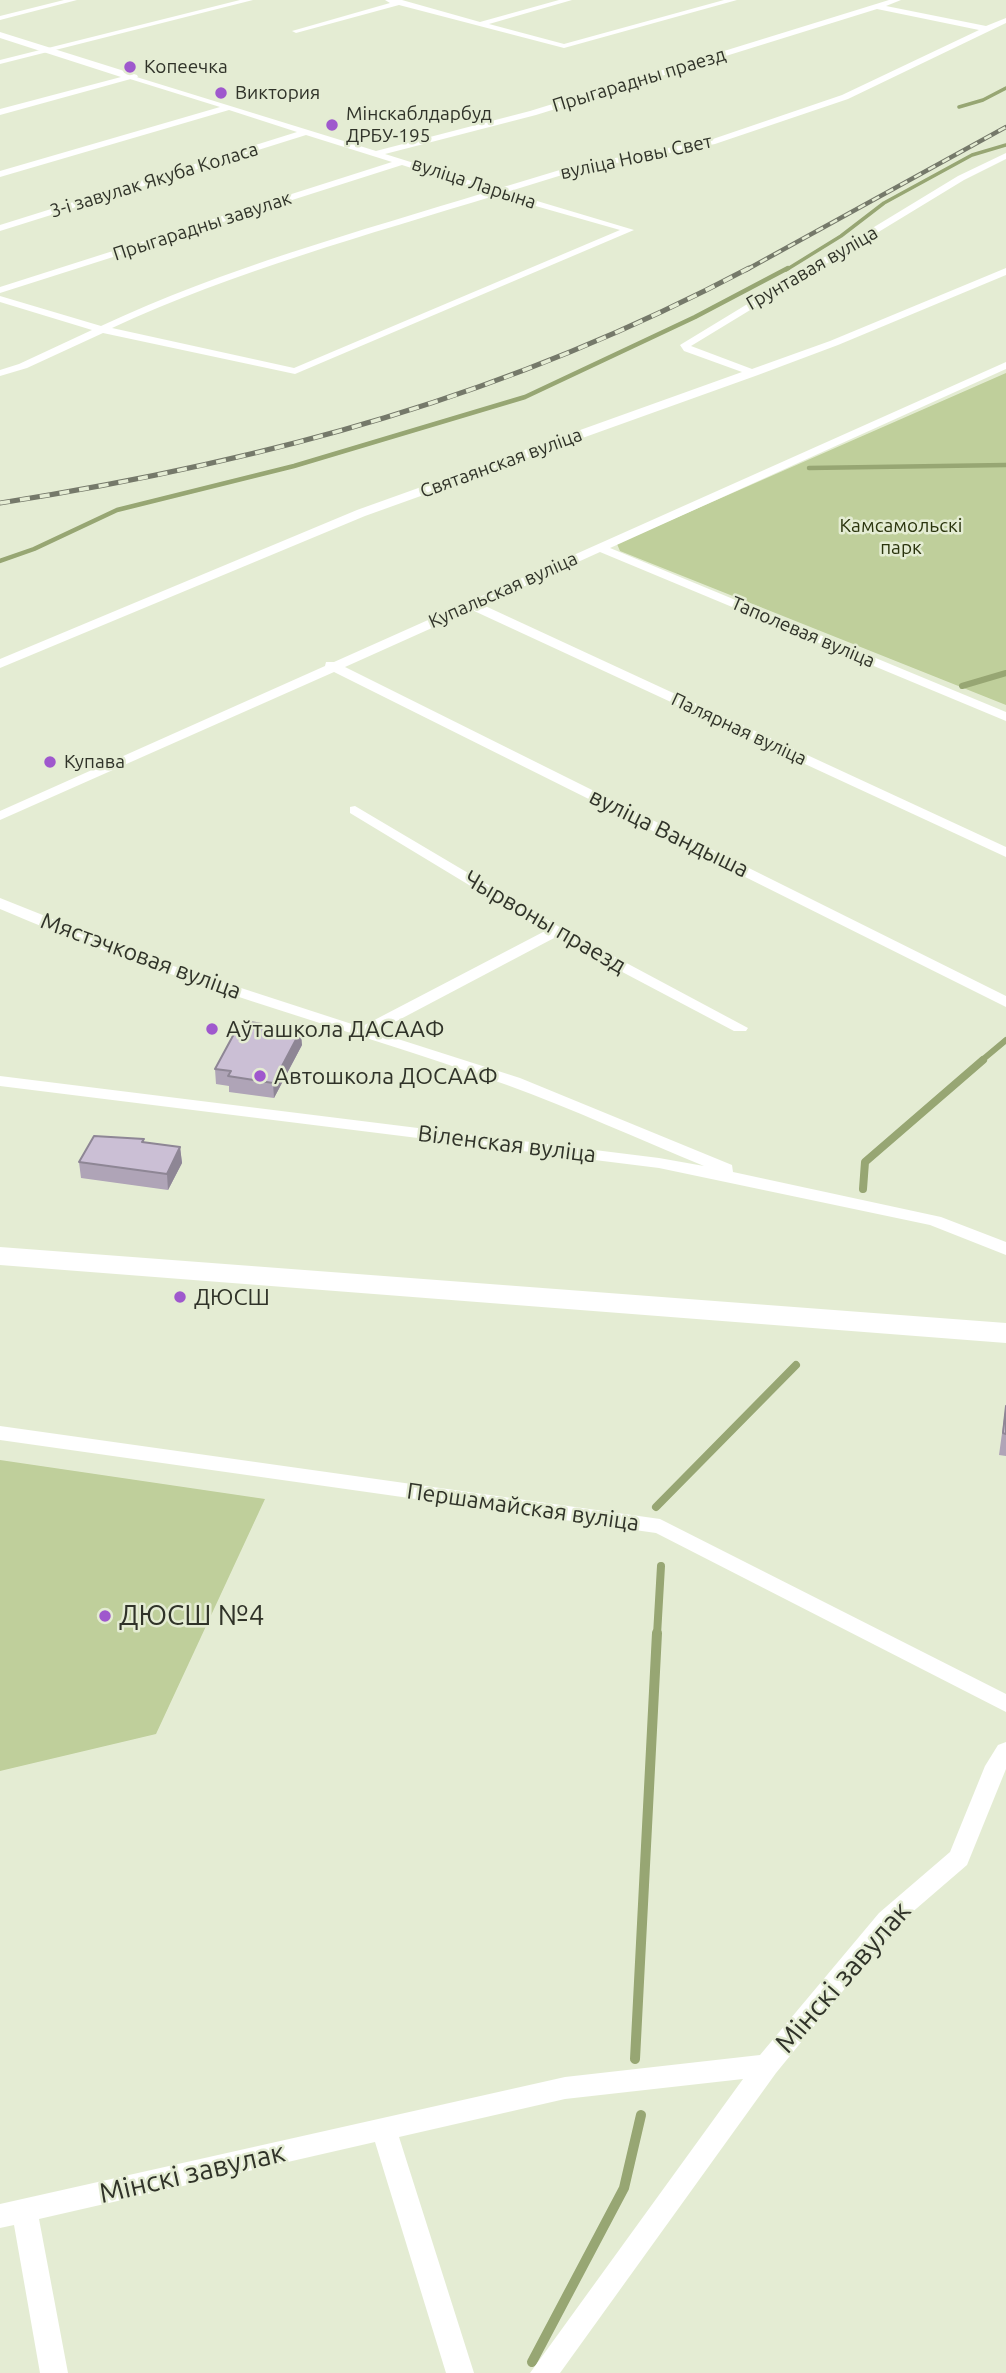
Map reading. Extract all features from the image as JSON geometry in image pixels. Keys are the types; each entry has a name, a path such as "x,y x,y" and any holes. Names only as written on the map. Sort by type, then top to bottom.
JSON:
{"main road":[{"path":"0,1256 1006,1333"}],"street":[{"path":"0,18 73,0"},
{"path":"0,62 249,0"},
{"path":"479,24 568,0"},
{"path":"296,31 398,1 564,47 733,0"},
{"name":"Прыгарадны праезд","path":"378,153 533,113 897,0"},
{"path":"877,6 987,29"},
{"name":"вуліца Новы Свет","path":"0,373 23,366 156,304 296,253 573,169 712,142 845,97 1006,20"},
{"name":"вуліца Ларына","path":"0,36 629,230 295,371 101,329"},
{"path":"0,112 133,77"},
{"path":"0,173 230,107"},
{"name":"3-і завулак Якуба Коласа","path":"0,228 309,131"},
{"name":"Грунтавая вуліца","path":"754,373 688,349 685,345 961,178 1006,156"},
{"name":"Прыгарадны завулак","path":"0,290 405,161"},
{"name":"Святаянская вуліца","path":"0,664 361,513 834,344 1006,271"},
{"path":"0,299 101,329"},
{"name":"Купальская вуліца","path":"0,816 331,665 600,548 873,421 1006,365"},
{"name":"Таполевая вуліца","path":"600,548 1006,717"},
{"name":"Палярная вуліца","path":"472,604 1006,853"},
{"name":"вуліца Вандыша","path":"331,665 1006,1002"},
{"name":"Чырвоны праезд","path":"355,810 556,931 740,1028"},
{"name":"Мястэчковая вуліца","path":"0,903 116,951 514,1082 755,1181"},
{"path":"362,1033 556,931"},
{"name":"Віленская вуліца","path":"0,1081 659,1163 755,1181 934,1221 1006,1249"},
{"path":"659,1163 671,1155 671,1145"},
{"name":"Першамайская вуліца","path":"0,1433 660,1526 1006,1704"},
{"name":"Мінскі завулак","path":"544,2373 767,2065 887,1920 959,1858 996,1766 1006,1751"},
{"name":"Мінскі завулак","path":"13,2214 565,2088 767,2065"},
{"path":"384,2130 460,2373"},
{"path":"13,2214 54,2373"}],"green space":[{"name":"Камсамольскі парк","path":"1006,373 1006,705 620,551 617,544 630,538"},
{"name":"ДЮСШ №4","path":"0,1460 265,1499 156,1734 0,1771"}],"building":[{"path":"250,1022 301,1030 273,1083 228,1076 231,1071 215,1069 235,1032 245,1033"},
{"path":"94,1136 144,1139 142,1142 180,1147 167,1174 79,1162"},
{"path":"1006,1406 1006,1434 1003,1433"}],"waterway":[{"path":"959,107 983,100 1006,88"},
{"path":"786,270 841,236 884,203 972,155 1006,145"},
{"path":"0,561 34,549 117,510 294,466 525,397 695,317 788,268"},
{"path":"809,468 1006,465"},
{"path":"962,686 1006,673"},
{"path":"981,1061 1006,1040"},
{"path":"863,1189 865,1162 983,1060"},
{"path":"656,1507 796,1365"},
{"path":"657,1635 661,1566"},
{"path":"635,2059 657,1633"},
{"path":"532,2362 624,2188 641,2115"}],"railway":[{"path":"746,270 1006,127"},
{"path":"0,503 196,467 385,418 477,388 568,353 659,313 749,268"}],"place":[{"name":"Копеечка","path":"130,67"},
{"name":"Виктория","path":"221,93"},
{"name":"Мінскаблдарбуд ДРБУ-195","path":"332,125"},
{"name":"Купава","path":"50,762"},
{"name":"Аўташкола ДАСААФ","path":"212,1029"},
{"name":"Автошкола ДОСААФ","path":"260,1076"},
{"name":"ДЮСШ","path":"180,1297"},
{"name":"ДЮСШ №4","path":"105,1616"}]}
